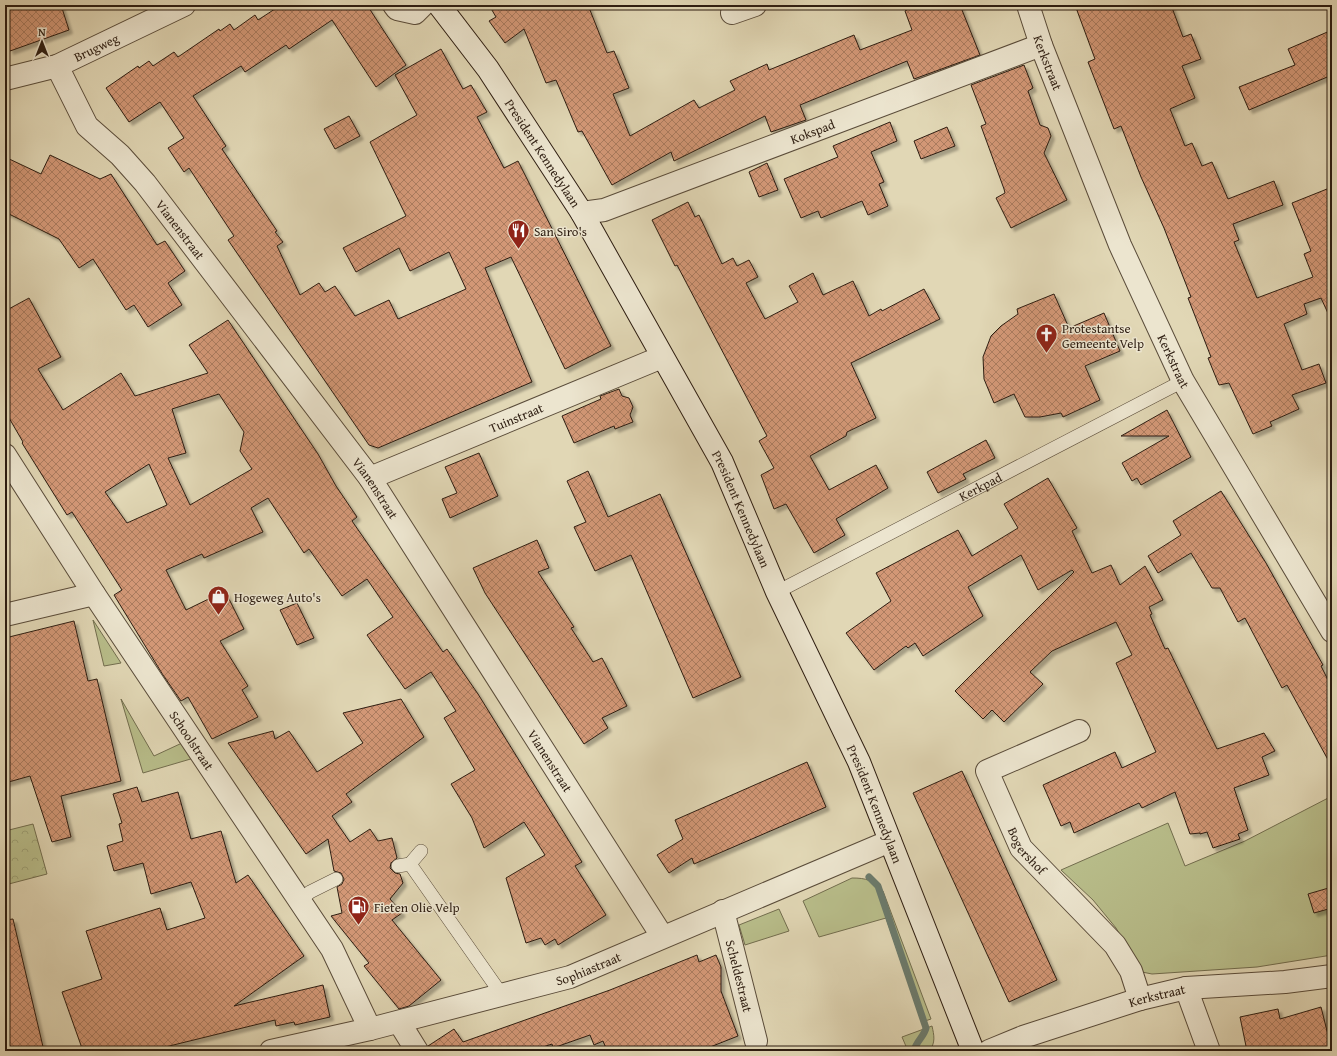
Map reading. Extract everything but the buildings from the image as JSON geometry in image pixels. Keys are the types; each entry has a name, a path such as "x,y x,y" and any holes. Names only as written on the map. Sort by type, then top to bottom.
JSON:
{"street":[{"name":"Brugweg","path":"5,79 57,66 184,5"},
{"path":"394,5 397,9 415,13 424,5"},
{"name":"President Kennedylaan","path":"439,5 488,68 582,213 722,462 777,592 859,762 973,1051"},
{"path":"732,13 755,5"},
{"name":"Kerkstraat","path":"1028,5 1041,45 1120,245 1183,382 1332,631"},
{"name":"Kokspad","path":"582,213 604,210 1041,45"},
{"name":"Vianenstraat","path":"57,66 87,126 120,155 145,183 370,478 662,936"},
{"name":"Tuinstraat","path":"370,478 662,357"},
{"name":"Schoolstraat","path":"5,455 94,594 332,949 370,1029"},
{"path":"5,615 94,594"},
{"name":"Bogershof","path":"1079,731 987,771 1021,848 1115,945 1131,971 1140,999"},
{"name":"Sophiastraat","path":"271,1051 399,1022 570,977 662,936 890,841"},
{"name":"Scheldestraat","path":"723,911 756,1041"},
{"name":"Kerkstraat","path":"988,1051 1023,1037 1140,999 1186,988 1285,982 1332,976"},
{"path":"1186,988 1209,1051"},
{"path":"399,1022 417,1051"}],"lane":[{"name":"Kerkpad","path":"777,592 1183,382"},
{"path":"421,851 404,865 502,995"},
{"path":"299,901 310,892 336,879"}],"green space":[{"path":"93,620 121,663 104,666"},
{"path":"121,699 154,756 182,743 194,758 143,773"},
{"path":"1332,796 1332,955 1257,967 1152,974 1142,972 1116,928 1093,900 1061,870 1168,823 1185,866 1245,841"},
{"path":"33,824 47,874 5,885 5,831"},
{"path":"852,878 869,880 883,891 931,1019 922,1022 886,918 819,937 803,901"},
{"path":"779,909 789,931 745,945 739,925"},
{"path":"932,1026 934,1042 929,1051 908,1051 902,1037"}],"waterway":[{"path":"869,877 878,886 926,1028 924,1034 916,1044 914,1051"}],"place":[{"name":"San Siro's","path":"518,250"},
{"name":"Protestantse Gemeente Velp","path":"1047,354"},
{"name":"Hogeweg Auto's","path":"218,616"},
{"name":"Fieten Olie Velp","path":"358,926"}]}
